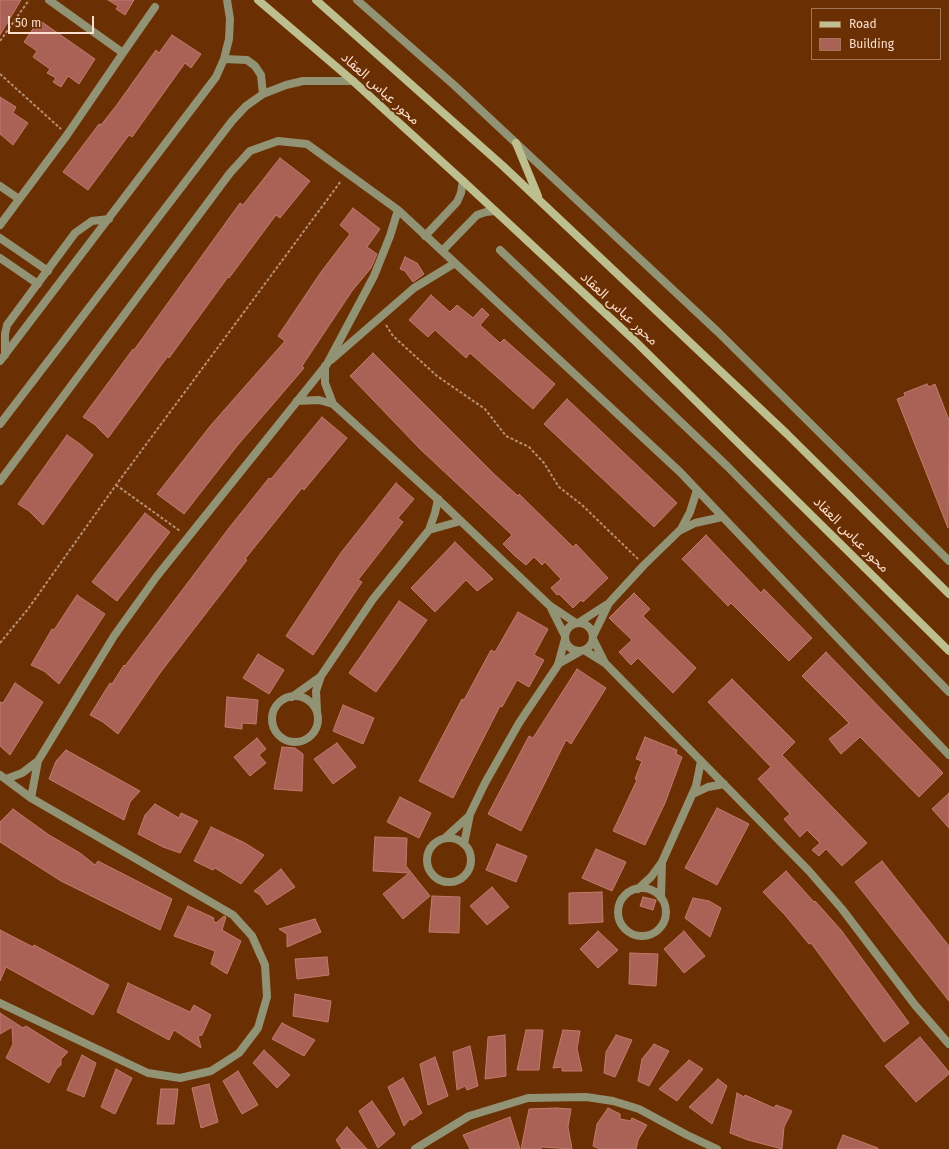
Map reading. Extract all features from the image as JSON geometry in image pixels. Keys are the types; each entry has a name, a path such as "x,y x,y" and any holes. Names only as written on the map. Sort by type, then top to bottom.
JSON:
{"main road":[{"name":"محور عباس العقاد","path":"258,0 352,81 463,181 645,351 949,651"},
{"name":"محور عباس العقاد","path":"316,0 539,199 787,434 949,594"},
{"path":"516,143 539,199"}],"street":[{"path":"48,0 123,53"},
{"path":"2,358 216,77 224,59 229,39 230,19 228,0"},
{"path":"357,0 454,85 724,337 949,561"},
{"path":"0,225 67,135 155,7"},
{"path":"224,59 247,60 255,66 261,74 263,94"},
{"path":"0,424 232,122 246,106 263,94 286,84 352,81"},
{"path":"0,481 230,173 250,151 278,141 307,144 398,210 697,490 949,755"},
{"path":"425,236 457,202 461,193 463,181"},
{"path":"0,186 19,199"},
{"path":"333,404 326,383 326,365 374,276 390,236 398,210"},
{"path":"442,251 477,215 495,211"},
{"path":"2,358 5,334 8,325 75,233 92,221 109,219"},
{"path":"0,238 48,271"},
{"path":"500,250 728,466 949,692"},
{"path":"0,258 38,284"},
{"path":"31,798 38,761 114,636 188,537 326,365 414,288 455,263"},
{"path":"297,401 319,400 333,404 438,499 549,606 577,623 588,626 605,663"},
{"path":"679,531 690,512 697,490"},
{"path":"321,676 291,697 281,701 274,713 274,727 283,738 296,742 309,737 317,725 316,691 321,676 372,599 429,530 438,499"},
{"path":"464,844 470,814 501,752 558,665 568,628 609,603 644,565 679,531 695,522 722,517"},
{"path":"429,530 461,521"},
{"path":"558,665 590,646 609,603"},
{"path":"549,606 571,648 583,650 605,663 808,871 842,909 915,1006 949,1044"},
{"path":"291,697 302,697 308,700 317,711"},
{"path":"3,777 22,773 38,761"},
{"path":"662,862 661,898 666,912 662,926 650,935 635,935 623,927 618,913 623,899 628,893 638,889 662,862 693,794 699,778 701,761"},
{"path":"0,1003 148,1074 180,1078 211,1071 238,1054 258,1028 267,997 265,965 252,936 233,915 31,798 3,777"},
{"path":"693,794 708,787 724,784"},
{"path":"445,838 452,838 464,844 471,856 469,870 459,880 446,882 439,880 429,871 426,857 433,845 445,838 470,814"},
{"path":"638,889 649,890 661,898"},
{"path":"415,1149 469,1116 528,1098 586,1096 613,1101 640,1109 687,1135 717,1149"}],"path":[{"path":"0,41 29,0"},
{"path":"0,74 67,135"},
{"path":"0,643 36,598 116,485 347,173"},
{"path":"381,317 393,336 437,376 485,409 506,436 529,447 544,463 559,487 582,506 644,565"},
{"path":"116,485 188,537"}],"building":[{"path":"0,0 21,0 0,35"},
{"path":"108,0 134,0 125,15 116,9 118,6"},
{"path":"39,20 95,59 79,84 68,76 61,87 53,82 56,78 47,73 50,69 33,57 37,51 24,42"},
{"path":"172,35 201,54 191,68 185,63 132,137 129,135 88,190 63,172 99,124 101,125 116,106 156,50 159,53"},
{"path":"0,97 16,107 13,113 28,123 13,145 0,134"},
{"path":"280,158 310,181 280,218 276,215 229,278 228,277 169,358 168,356 108,438 94,424 83,417 133,349 134,350 240,203 243,205"},
{"path":"353,208 380,229 367,247 377,254 371,268 352,291 302,366 304,368 237,446 184,514 157,494 211,425 285,341 278,336 321,272 350,234 340,225"},
{"path":"405,257 417,263 424,274 413,282 405,271 400,269"},
{"path":"431,295 450,312 457,305 473,318 482,308 489,315 480,325 500,343 504,339 555,384 533,409 470,353 466,358 435,330 428,337 409,320"},
{"path":"373,353 494,474 518,496 519,494 573,547 576,544 608,578 583,602 581,600 573,608 559,594 557,595 551,588 561,579 545,562 542,565 534,557 526,565 515,556 503,544 512,535 421,450 350,376"},
{"path":"927,384 929,387 935,384 949,420 948,528 897,399 905,396 904,393"},
{"path":"567,399 677,503 654,527 544,424"},
{"path":"322,417 347,438 304,490 302,488 245,559 247,560 160,673 118,734 103,722 90,715 110,683 112,684 124,665 125,666 229,528 269,478 271,479"},
{"path":"67,435 93,455 43,525 29,511 18,504"},
{"path":"396,483 414,499 398,518 403,522 358,580 362,582 313,655 286,636 340,554"},
{"path":"145,513 170,532 117,601 92,582"},
{"path":"706,535 761,593 764,589 812,638 789,661 731,603 728,606 682,559"},
{"path":"455,542 493,579 477,591 466,580 435,612 411,588"},
{"path":"634,593 650,609 643,616 696,668 673,693 638,658 631,665 619,652 632,640 609,618"},
{"path":"77,595 105,614 59,684 44,671 31,665 52,629 54,630"},
{"path":"399,601 427,620 376,692 349,673"},
{"path":"518,612 548,629 534,655 544,660 529,687 517,680 502,707 500,706 453,798 419,781 462,699 464,700 491,650 495,652"},
{"path":"826,652 943,773 919,797 860,737 841,754 829,739 849,723 802,676"},
{"path":"258,654 284,670 269,694 243,678"},
{"path":"577,669 606,688 571,744 566,740 521,831 488,814 529,736 533,738"},
{"path":"732,679 795,742 782,755 867,843 842,866 826,849 819,856 812,850 820,843 807,830 800,837 784,819 790,814 758,779 771,767 708,702"},
{"path":"15,683 43,702 10,755 0,746 0,702 3,703"},
{"path":"227,697 258,700 256,724 242,723 242,729 225,727"},
{"path":"343,705 374,718 363,744 333,731"},
{"path":"645,737 677,750 676,754 682,757 665,803 645,845 613,831 637,780 635,779 642,761 636,759"},
{"path":"257,738 266,749 259,755 266,763 250,776 234,757"},
{"path":"337,743 356,767 333,784 314,759"},
{"path":"282,747 295,748 303,754 302,791 274,789"},
{"path":"66,750 140,791 130,802 124,820 49,779 56,761"},
{"path":"949,793 949,828 932,809"},
{"path":"400,797 431,813 419,838 387,822"},
{"path":"155,804 179,818 181,813 198,821 180,853 163,847 138,834 145,815"},
{"path":"717,808 749,824 717,885 685,868"},
{"path":"13,809 49,835 80,853 95,865 98,861 172,899 160,930 61,881 0,842 0,822"},
{"path":"211,827 245,843 264,855 241,884 215,868 213,870 194,861"},
{"path":"375,837 407,838 406,866 430,896 403,919 383,894 409,873 373,871"},
{"path":"497,844 527,856 516,882 486,870"},
{"path":"596,849 626,862 612,891 582,878"},
{"path":"882,861 949,946 949,1001 855,882"},
{"path":"281,869 295,887 267,905 260,895 254,891"},
{"path":"786,871 841,930 909,1023 884,1042 811,943 809,944 785,915 763,892"},
{"path":"492,887 509,907 487,925 470,906"},
{"path":"602,892 603,922 569,924 569,893"},
{"path":"432,896 460,897 459,933 429,932"},
{"path":"643,897 656,900 653,910 640,906"},
{"path":"693,898 709,901 721,908 710,937 685,918"},
{"path":"188,906 214,918 213,920 216,923 224,916 226,917 222,930 241,941 227,974 211,964 215,951 174,936"},
{"path":"315,919 321,932 287,947 287,934 279,929"},
{"path":"0,930 33,947 34,945 109,985 93,1015 6,967 0,981"},
{"path":"598,931 618,950 598,968 580,949"},
{"path":"684,931 705,956 684,973 664,949"},
{"path":"630,953 658,954 656,986 629,984"},
{"path":"327,957 329,975 297,979 295,959"},
{"path":"128,983 190,1012 194,1005 211,1015 202,1035 198,1036 201,1048 174,1030 169,1040 117,1012"},
{"path":"295,994 331,1001 328,1022 293,1016"},
{"path":"0,1013 23,1028 26,1026 68,1052 61,1059 61,1065 57,1068 49,1083 6,1058 13,1044 12,1027 0,1034"},
{"path":"282,1023 315,1040 304,1056 272,1039"},
{"path":"526,1030 543,1030 539,1070 517,1070"},
{"path":"563,1030 580,1031 577,1049 582,1071 562,1071 562,1067 553,1068"},
{"path":"505,1035 506,1076 485,1079 488,1037"},
{"path":"616,1035 632,1040 615,1077 604,1073 606,1052"},
{"path":"920,1037 949,1072 949,1074 916,1102 885,1066"},
{"path":"654,1044 669,1051 649,1086 638,1081 642,1059"},
{"path":"470,1046 478,1086 467,1090 465,1086 457,1090 453,1052"},
{"path":"264,1050 290,1075 277,1088 253,1063"},
{"path":"82,1055 96,1063 84,1097 67,1090"},
{"path":"435,1057 448,1096 428,1105 420,1064"},
{"path":"689,1060 703,1069 677,1101 659,1089"},
{"path":"116,1069 132,1078 115,1114 101,1107"},
{"path":"238,1071 258,1105 242,1114 223,1081"},
{"path":"403,1078 422,1113 412,1120 410,1119 404,1126 388,1087"},
{"path":"718,1079 727,1086 712,1124 689,1107"},
{"path":"209,1084 218,1122 201,1128 192,1088"},
{"path":"161,1089 178,1089 174,1124 157,1124"},
{"path":"737,1093 774,1108 776,1105 792,1111 784,1127 782,1149 748,1140 730,1133"},
{"path":"372,1101 395,1134 378,1148 359,1111"},
{"path":"608,1108 620,1114 620,1119 631,1121 632,1118 647,1125 638,1140 636,1149 600,1149 593,1146 597,1124"},
{"path":"529,1109 571,1109 568,1127 572,1149 541,1147 541,1149 521,1149"},
{"path":"510,1117 520,1149 470,1149 463,1135"},
{"path":"347,1127 367,1149 342,1149 336,1140"},
{"path":"843,1135 878,1148 878,1149 837,1149"}]}
